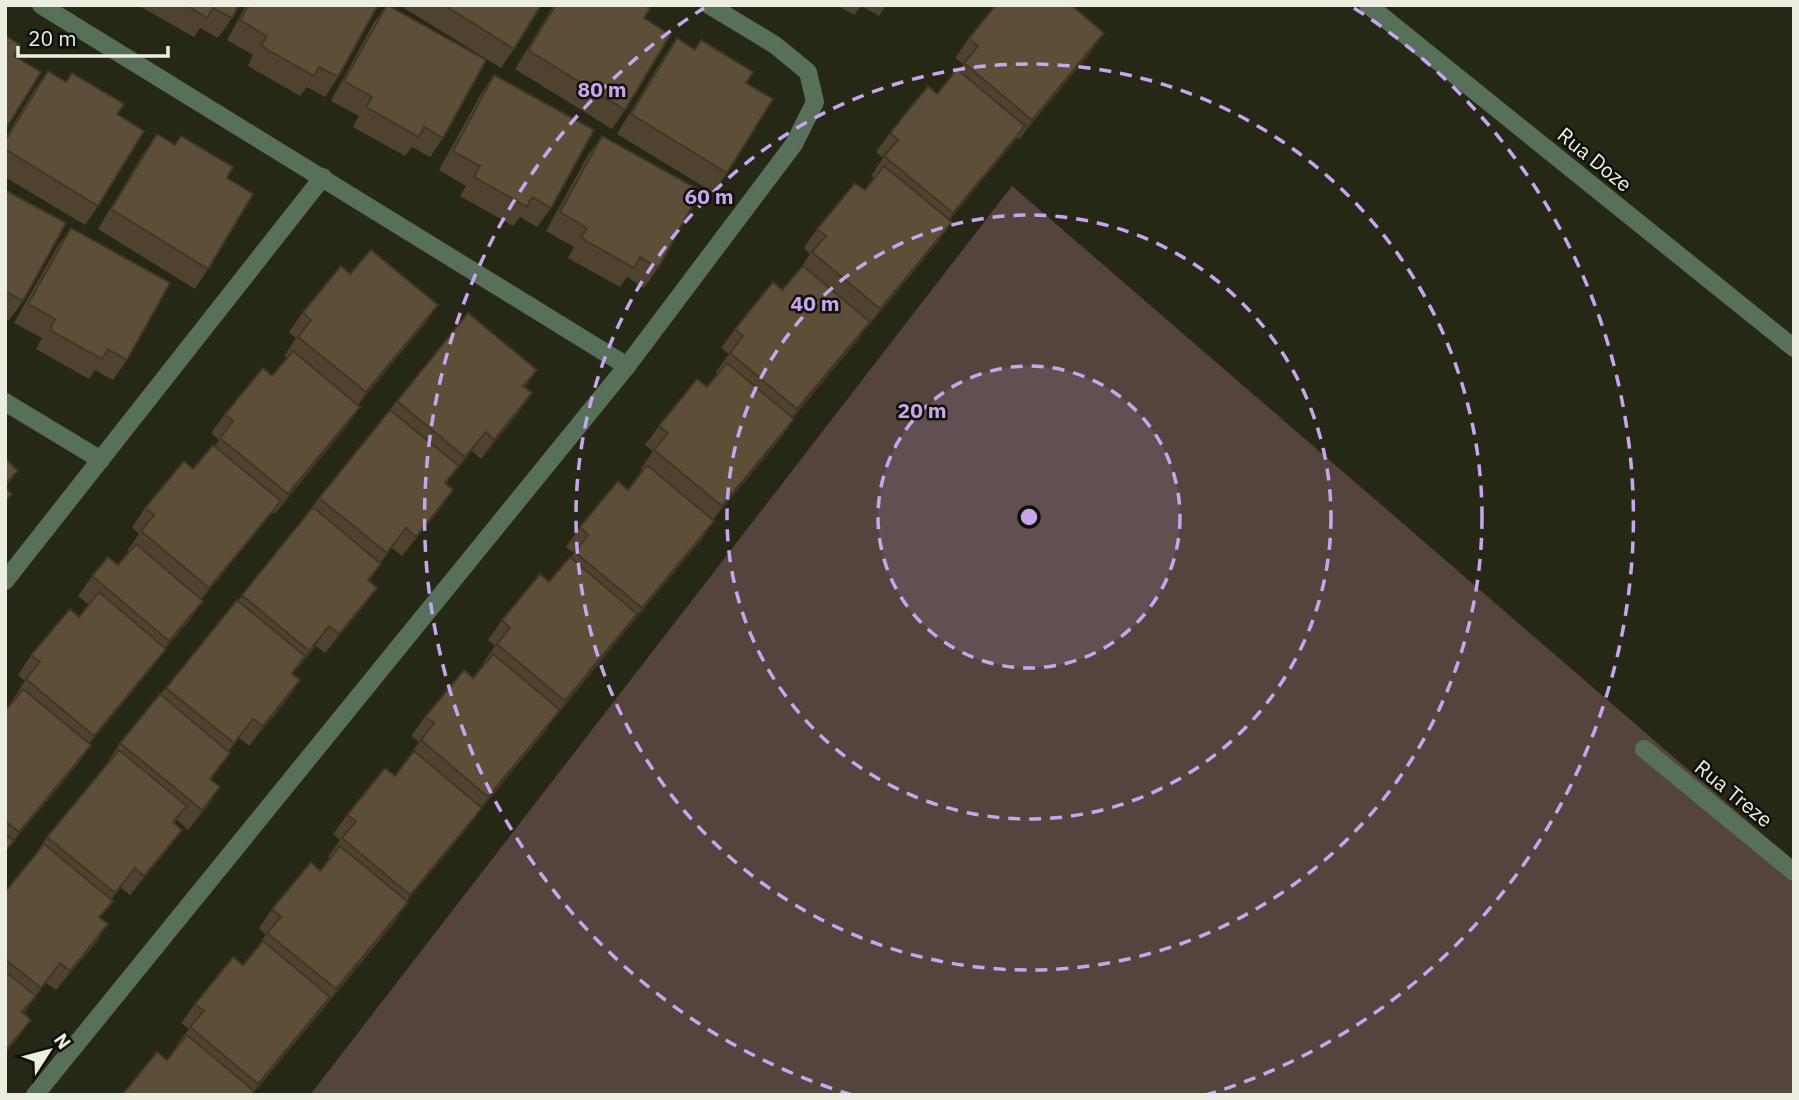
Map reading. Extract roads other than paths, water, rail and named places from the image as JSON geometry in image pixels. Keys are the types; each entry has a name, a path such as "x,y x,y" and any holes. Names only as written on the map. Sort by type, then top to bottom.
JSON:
{"street":[{"path":"41,5 626,366"},
{"path":"35,1095 626,366 794,144 815,102 808,72 775,46 709,5"},
{"name":"Rua Doze","path":"1368,5 1794,348"},
{"path":"5,581 323,177"},
{"path":"5,402 101,460"},
{"name":"Rua Treze","path":"1644,749 1794,872"}]}
